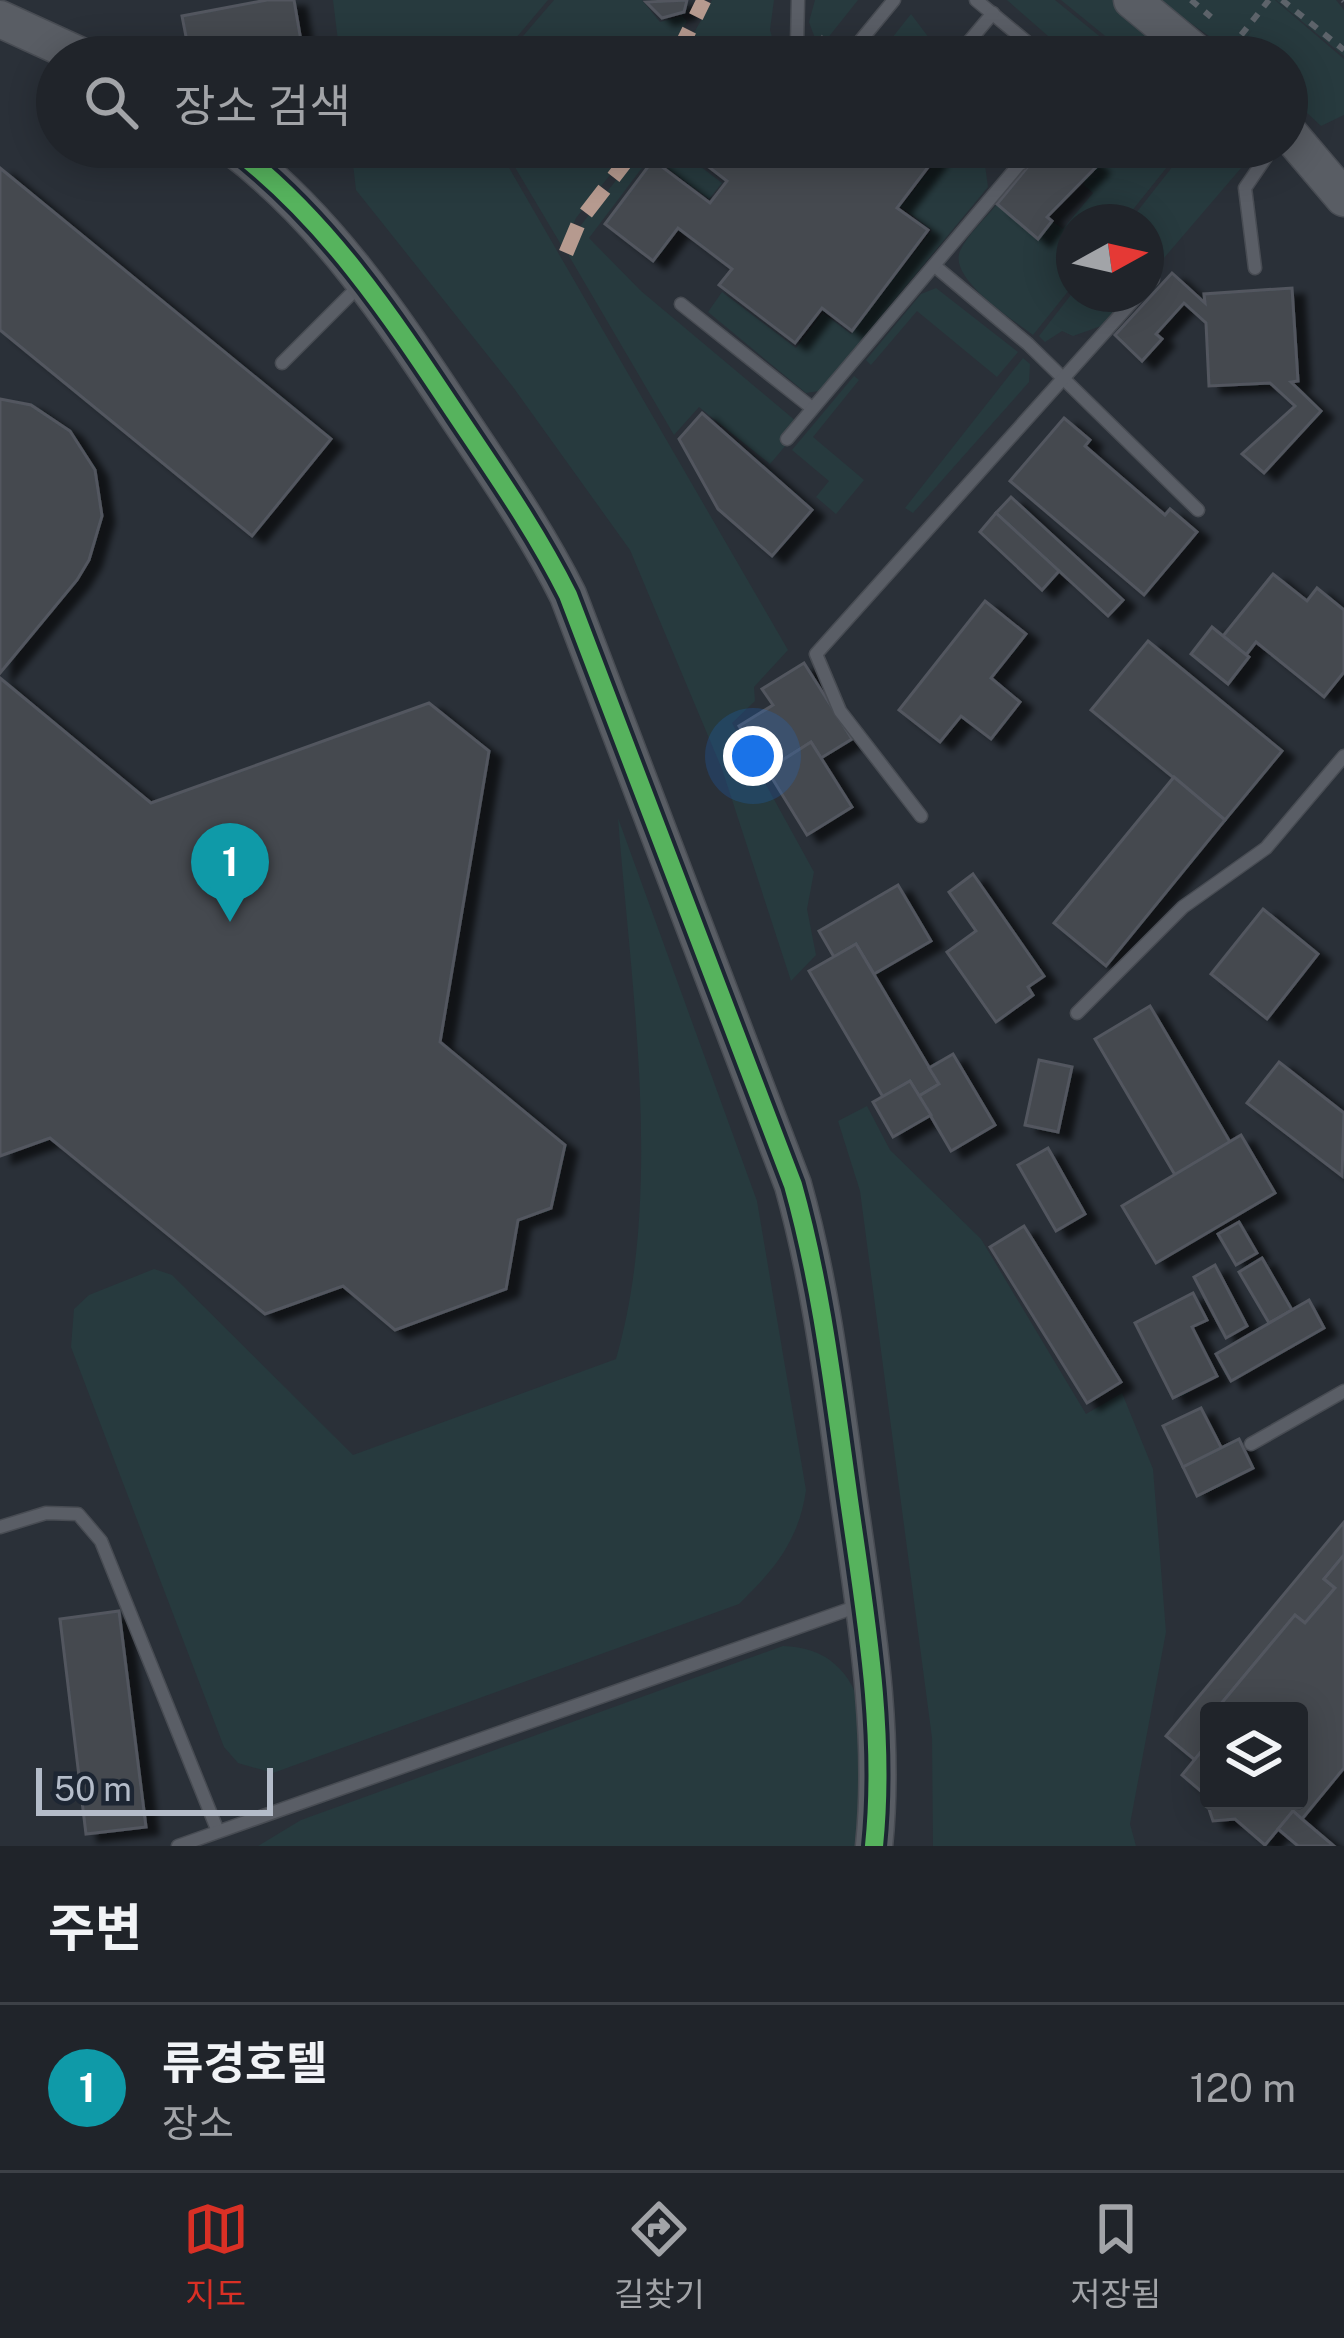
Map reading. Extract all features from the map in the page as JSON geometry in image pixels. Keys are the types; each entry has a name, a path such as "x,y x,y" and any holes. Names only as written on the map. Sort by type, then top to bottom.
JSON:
{"street":[{"path":"1132,0 1176,36"},
{"path":"0,19 37,36"},
{"path":"1308,156 1344,198"},
{"path":"255,168 327,233 364,281 540,540 568,595 793,1185 816,1266 863,1604 877,1749 874,1846"}],"lane":[{"path":"797,36 798,0"},
{"path":"864,36 894,0"},
{"path":"976,0 1020,36"},
{"path":"974,36 993,14"},
{"path":"787,439 1018,168"},
{"path":"1255,268 1245,188 1259,168"},
{"path":"937,267 1028,344 1198,510"},
{"path":"282,363 364,281"},
{"path":"681,304 812,408"},
{"path":"921,816 840,711 816,654 1122,312"},
{"path":"1077,1013 1183,907 1266,848 1344,756"},
{"path":"1251,1444 1344,1391"},
{"path":"0,1527 46,1513 78,1514 100,1541 217,1829"},
{"path":"178,1846 863,1604"},
{"path":"208,1846 217,1829"}],"path":[{"path":"1241,36 1269,0"},
{"path":"1282,0 1344,50"},
{"path":"1334,43 1344,31"}],"green space":[{"path":"333,0 548,0 518,36 337,36"},
{"path":"554,0 642,0 660,22 682,16 687,21 679,36 523,36"},
{"path":"712,0 774,0 772,36 692,36"},
{"path":"815,0 858,0 829,36 814,36 809,22"},
{"path":"1007,0 1055,0 1099,36 1048,36"},
{"path":"1061,0 1116,0 1161,36 1105,36"},
{"path":"1158,0 1275,0 1344,59 1344,115 1321,126 1308,114 1308,36 1248,36 1252,30 1247,36 1209,36"},
{"path":"1276,0 1336,0 1344,10 1344,56"},
{"path":"911,14 928,36 894,36"},
{"path":"353,168 509,168 788,650 754,687 755,701 732,723 814,872 807,909 816,955 791,981 722,769 630,550 513,387 356,190"},
{"path":"515,168 615,168 576,218 563,248"},
{"path":"626,168 642,168 589,238 641,291 797,422 798,431 770,464 699,407 674,435 569,256 581,225"},
{"path":"667,168 702,168 722,183 709,199"},
{"path":"931,168 985,168 988,187 819,391 806,393 708,312 722,292 796,348 823,313 851,334 932,230 901,207"},
{"path":"1095,168 1166,168 1137,204 1084,204 1093,193 1083,184"},
{"path":"1171,168 1241,168 1164,258 1164,204 1143,204"},
{"path":"997,204 1037,238 1052,221 1056,224 1056,306 1033,335 973,286 959,262 960,251"},
{"path":"936,288 1018,352 997,377 917,311 871,365 866,360 921,294"},
{"path":"1058,312 1116,312 1104,325 1073,336 1062,331 1045,342 1039,336"},
{"path":"1023,358 1030,364 1029,382 913,513 905,508"},
{"path":"854,376 859,380 813,437 864,480 836,514 816,497 829,481 792,450"},
{"path":"618,818 757,1201 806,1490 798,1524 774,1566 739,1604 273,1773 238,1763 224,1747 71,1347 74,1309 89,1295 154,1269 172,1275 353,1455 616,1359 630,1295 641,1160 636,1020"},
{"path":"867,1106 890,1150 981,1239 1086,1414 1122,1393 1153,1469 1166,1632 1130,1824 1136,1846 933,1846 932,1738 860,1191 838,1121"},
{"path":"783,1646 812,1651 835,1664 857,1698 862,1713 858,1846 258,1846 301,1820"}],"building":[{"path":"267,0 294,0 300,36 186,36 182,16"},
{"path":"687,0 684,12 662,18 646,2"},
{"path":"0,168 331,439 252,536 0,330"},
{"path":"647,168 664,168 710,203 727,181 710,168 927,168 897,208 928,230 852,331 822,308 795,343 719,285 732,269 678,228 653,261 605,224"},
{"path":"1027,168 1095,168 1056,204 1047,217 1052,221 1038,239 997,204"},
{"path":"1172,273 1205,303 1204,294 1292,288 1298,381 1291,382 1321,411 1264,473 1242,454 1295,406 1270,383 1209,386 1206,323 1184,303 1156,334 1162,339 1142,361 1115,335 1136,312 1164,312 1164,282"},
{"path":"0,399 31,405 70,431 95,470 102,516 89,560 77,580 0,673"},
{"path":"702,413 812,510 772,556 718,509 679,439"},
{"path":"1064,418 1090,440 1085,446 1165,515 1170,509 1197,532 1144,595 1010,481"},
{"path":"1011,497 1123,600 1108,616 996,513"},
{"path":"996,513 1059,571 1042,590 980,532"},
{"path":"1273,574 1307,601 1317,588 1344,610 1344,672 1324,697 1256,642 1246,655 1223,636"},
{"path":"985,601 1026,634 991,678 1020,702 991,739 961,716 940,742 899,710"},
{"path":"1212,627 1249,657 1228,684 1191,654"},
{"path":"1148,641 1282,751 1225,820 1091,710"},
{"path":"804,663 852,739 821,758 811,742 767,770 739,726 773,705 762,689"},
{"path":"0,678 151,803 429,703 489,751 440,1042 565,1145 551,1208 518,1220 506,1289 395,1330 343,1286 265,1314 50,1138 0,1156"},
{"path":"811,742 852,807 807,835 767,770"},
{"path":"1174,777 1225,820 1106,966 1054,923"},
{"path":"973,874 1044,976 1028,987 1033,995 996,1022 947,952 976,931 949,892"},
{"path":"898,885 931,941 874,974 856,944 834,957 819,931"},
{"path":"1263,909 1318,954 1267,1019 1211,974"},
{"path":"856,944 939,1084 919,1096 910,1081 883,1097 809,971"},
{"path":"1150,1006 1230,1142 1175,1175 1095,1039"},
{"path":"953,1054 995,1125 951,1151 919,1096 939,1084 929,1068"},
{"path":"1039,1060 1072,1067 1058,1132 1025,1125"},
{"path":"1279,1062 1344,1113 1342,1176 1247,1103"},
{"path":"910,1081 931,1115 893,1137 873,1102"},
{"path":"1241,1135 1275,1193 1156,1263 1122,1206"},
{"path":"1048,1148 1085,1214 1056,1231 1018,1165"},
{"path":"1239,1222 1257,1253 1236,1265 1218,1234"},
{"path":"1024,1226 1121,1382 1087,1403 990,1247"},
{"path":"1262,1258 1292,1310 1269,1323 1239,1272"},
{"path":"1215,1265 1247,1326 1226,1338 1194,1277"},
{"path":"1193,1293 1207,1320 1192,1327 1217,1376 1173,1398 1135,1323"},
{"path":"1309,1300 1324,1328 1231,1381 1216,1354"},
{"path":"1201,1408 1222,1449 1183,1467 1163,1426"},
{"path":"1239,1439 1253,1468 1197,1496 1183,1467"},
{"path":"1344,1522 1344,1555 1324,1579 1335,1588 1305,1623 1295,1615 1222,1702 1200,1702 1200,1754 1195,1760 1166,1736"},
{"path":"1344,1555 1344,1768 1302,1819 1293,1811 1265,1845 1235,1819 1213,1821 1209,1810 1308,1810 1308,1702 1222,1702 1295,1615 1305,1623 1335,1588 1324,1579"},
{"path":"119,1611 146,1827 86,1834 60,1619"},
{"path":"1200,1753 1200,1790 1182,1775"},
{"path":"1293,1811 1334,1846 1298,1846 1278,1829"}],"marked path":[{"path":"686,36 704,0"},
{"path":"566,253 579,222 621,168"}],"cycle path":[{"path":"258,168 327,237 407,341 556,571 793,1185 826,1341 867,1629 876,1716 874,1846"}],"place":[{"name":"류경호텔","path":"230,922"}]}
